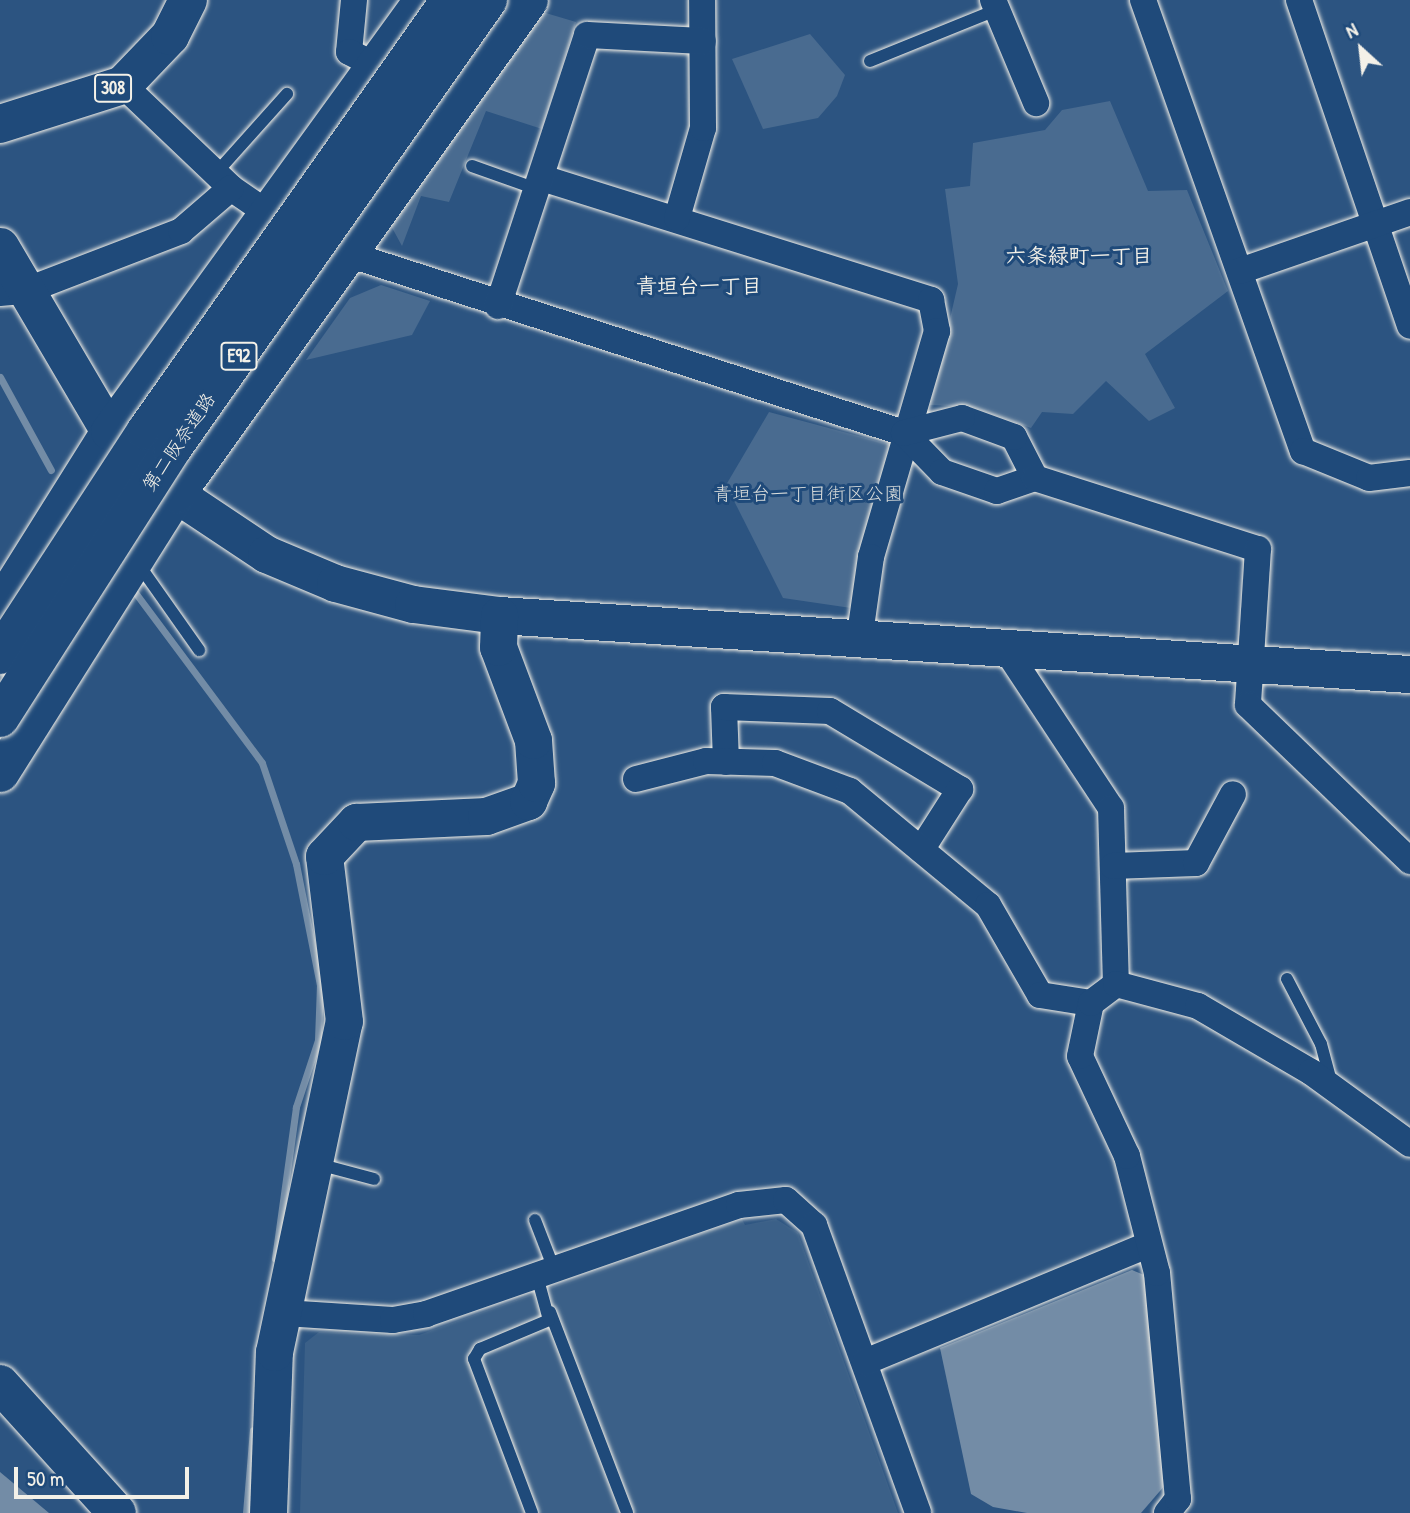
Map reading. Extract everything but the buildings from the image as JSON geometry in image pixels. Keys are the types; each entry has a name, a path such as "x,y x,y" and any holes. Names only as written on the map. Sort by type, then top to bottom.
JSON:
{"main road":[{"name":"308","path":"0,124 123,85 170,36 188,0"},
{"name":"第二阪奈道路","path":"0,655 146,431 450,0"},
{"name":"第二阪奈道路","path":"0,719 172,449 488,0"},
{"path":"0,1384 117,1513"}],"street":[{"path":"354,0 349,52 376,66"},
{"path":"0,605 109,430 422,0"},
{"path":"0,773 176,494 529,0"},
{"path":"677,218 703,128 702,0"},
{"path":"1143,0 1303,451 1368,478 1410,473"},
{"path":"1299,0 1410,326"},
{"path":"993,5 1036,103"},
{"path":"498,306 587,34 703,41"},
{"path":"123,85 224,180 265,214 346,257 904,433 942,472 997,492 1035,478 1258,549 1247,667 1248,705 1410,861"},
{"path":"13,292 181,231 224,180"},
{"path":"539,184 677,218 931,300 937,331 904,433 871,557 859,641"},
{"path":"1240,271 1410,212"},
{"path":"0,246 13,292 109,430 176,494 266,554 335,583 412,604 499,615 1247,667 1410,674"},
{"path":"904,433 962,418 1014,437 1035,478"},
{"path":"268,1513 269,1420 283,1325 311,1163 344,1021 324,873 329,845 356,822 376,818 510,812 528,802 536,771 498,647 499,615"},
{"path":"1007,651 1111,808 1116,984"},
{"path":"726,762 724,706 830,711 960,789 921,850"},
{"path":"636,779 726,762 775,763 850,791 988,905 1040,995 1091,1003"},
{"path":"1113,866 1196,863 1233,794"},
{"path":"1116,984 1091,1003 1080,1056 1127,1156 1157,1273 1178,1499 1167,1513"},
{"path":"1116,984 1198,1006 1333,1088 1410,1144"},
{"path":"283,1325 393,1320 546,1273 739,1205 786,1200 814,1225 918,1513"},
{"path":"865,1362 1148,1245"},
{"path":"282,1513 287,1351 283,1325"}],"lane":[{"path":"870,61 993,5"},
{"path":"224,180 287,94"},
{"path":"472,166 539,184"},
{"path":"136,561 199,650"},
{"path":"1287,979 1321,1044 1333,1088"},
{"path":"311,1163 374,1179"},
{"path":"535,1220 546,1273 550,1312 627,1513"},
{"path":"532,1513 475,1355 546,1324 550,1312"}],"shaded area":[{"path":"742,1219 745,1225 776,1219 798,1233 898,1513 300,1513 305,1343 319,1332 419,1335"},
{"path":"1132,1270 1144,1275 1166,1484 1141,1513 1027,1513 993,1507 971,1494 940,1348"},
{"path":"0,1472 49,1513 0,1513"}],"green space":[{"path":"539,11 576,22 542,129 486,111 449,202 421,196 402,246 390,224"},
{"path":"810,34 845,75 837,96 818,118 763,129 732,59"},
{"path":"1110,101 1148,191 1187,190 1228,291 1145,354 1175,408 1149,421 1106,381 1073,414 1042,412 1031,428 973,407 930,405 958,284 945,189 970,186 973,143 1045,130 1062,110"},
{"path":"381,285 430,301 412,335 306,360 350,298"},
{"name":"青垣台一丁目街区公園","path":"769,412 892,445 851,608 783,598 726,485"}],"waterway":[{"path":"0,377 51,470"},
{"path":"134,591 262,763 296,864 320,985 318,1040 296,1107 275,1259"},
{"path":"246,1513 253,1430"}],"district":[{"name":"六条緑町一丁目","path":"1079,256"},
{"name":"青垣台一丁目","path":"699,286"}]}
